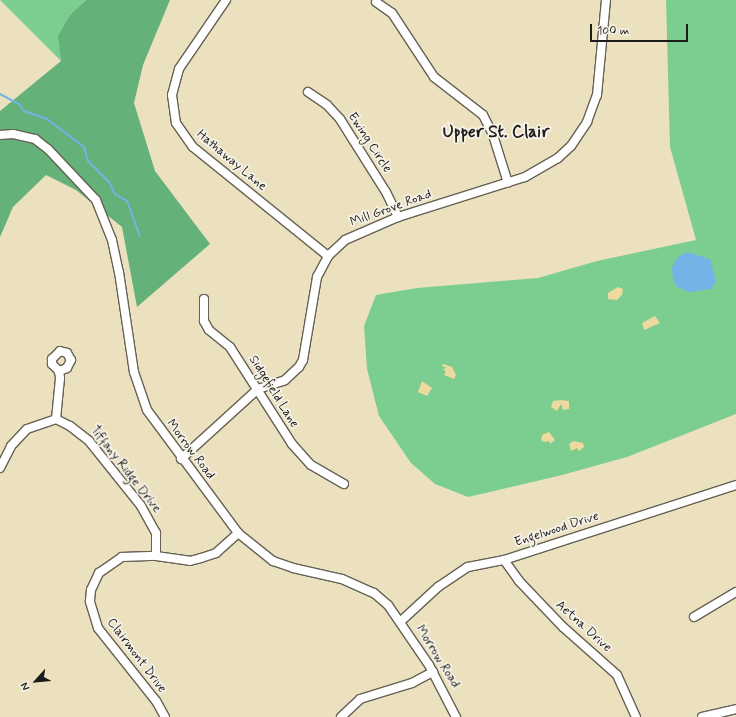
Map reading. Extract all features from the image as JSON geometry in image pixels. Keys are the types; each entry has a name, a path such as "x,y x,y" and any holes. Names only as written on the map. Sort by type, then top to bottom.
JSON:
{"street":[{"name":"Hathaway Lane","path":"226,0 179,69 172,95 176,123 193,148 328,256"},
{"name":"Mill Grove Road","path":"181,460 258,389 285,380 294,374 304,360 317,277 328,256 345,240 398,217 508,183 541,169 558,158 571,146 587,122 597,95 606,0"},
{"path":"376,2 392,13 434,77 483,115 493,135 508,183"},
{"name":"Ewing Circle","path":"308,92 326,105 340,119 386,192 398,217"},
{"name":"Morrow Road","path":"0,135 13,134 35,139 48,149 96,200 112,240 120,272 139,392 147,410 181,460 238,533 273,560 360,585 388,605 433,672 456,717"},
{"name":"Sidgefield Lane","path":"204,299 204,321 209,330 230,347 300,454 311,465 344,484"},
{"path":"0,468 19,435 40,423 56,419 59,371"},
{"name":"Tiffany Ridge Drive","path":"56,419 81,432 141,506 156,533 156,556"},
{"name":"Engelwood Drive","path":"400,622 438,587 468,567 504,560 736,485"},
{"name":"Clairmont Drive","path":"165,717 156,701 98,628 90,601 91,590 99,573 114,560 130,556 156,556 190,561 216,553 238,533"},
{"name":"Aetna Drive","path":"504,560 519,581 563,627 617,675 636,717"},
{"path":"694,617 736,592"},
{"path":"341,717 360,699 412,683 433,672"},
{"path":"702,717 736,709"}],"green space":[{"path":"0,0 86,0 70,15 59,36 61,61"},
{"path":"86,0 170,0 143,65 134,103 155,171 210,244 137,307 122,227 76,190 46,175 13,207 0,237 0,111 61,61 58,36 70,15"},
{"path":"666,0 736,0 736,414 627,457 562,475 468,497 435,484 411,463 379,416 367,369 364,326 376,295 417,288 538,278 597,261 696,240 670,147"}],"sand":[{"path":"618,287 623,289 622,295 617,300 608,299 608,293"},
{"path":"655,316 660,323 644,330 642,323"},
{"path":"443,364 452,367 456,375 454,379 444,375 446,372 443,369 447,368 442,366"},
{"path":"422,381 432,388 427,396 418,392"},
{"path":"553,401 569,401 569,409 563,410 561,404 557,411 551,407"},
{"path":"549,432 555,440 550,444 549,441 544,442 541,440 542,435"},
{"path":"573,441 583,443 584,447 579,451 577,448 571,451 569,444"}],"water":[{"path":"687,252 710,259 716,281 711,289 690,292 677,287 673,281 672,267 678,257"}],"waterway":[{"path":"0,94 19,104 24,111 47,119 84,147 88,161 109,182 115,194 127,201 140,236"}],"district":[{"name":"Upper St. Clair","path":"496,133"}]}
